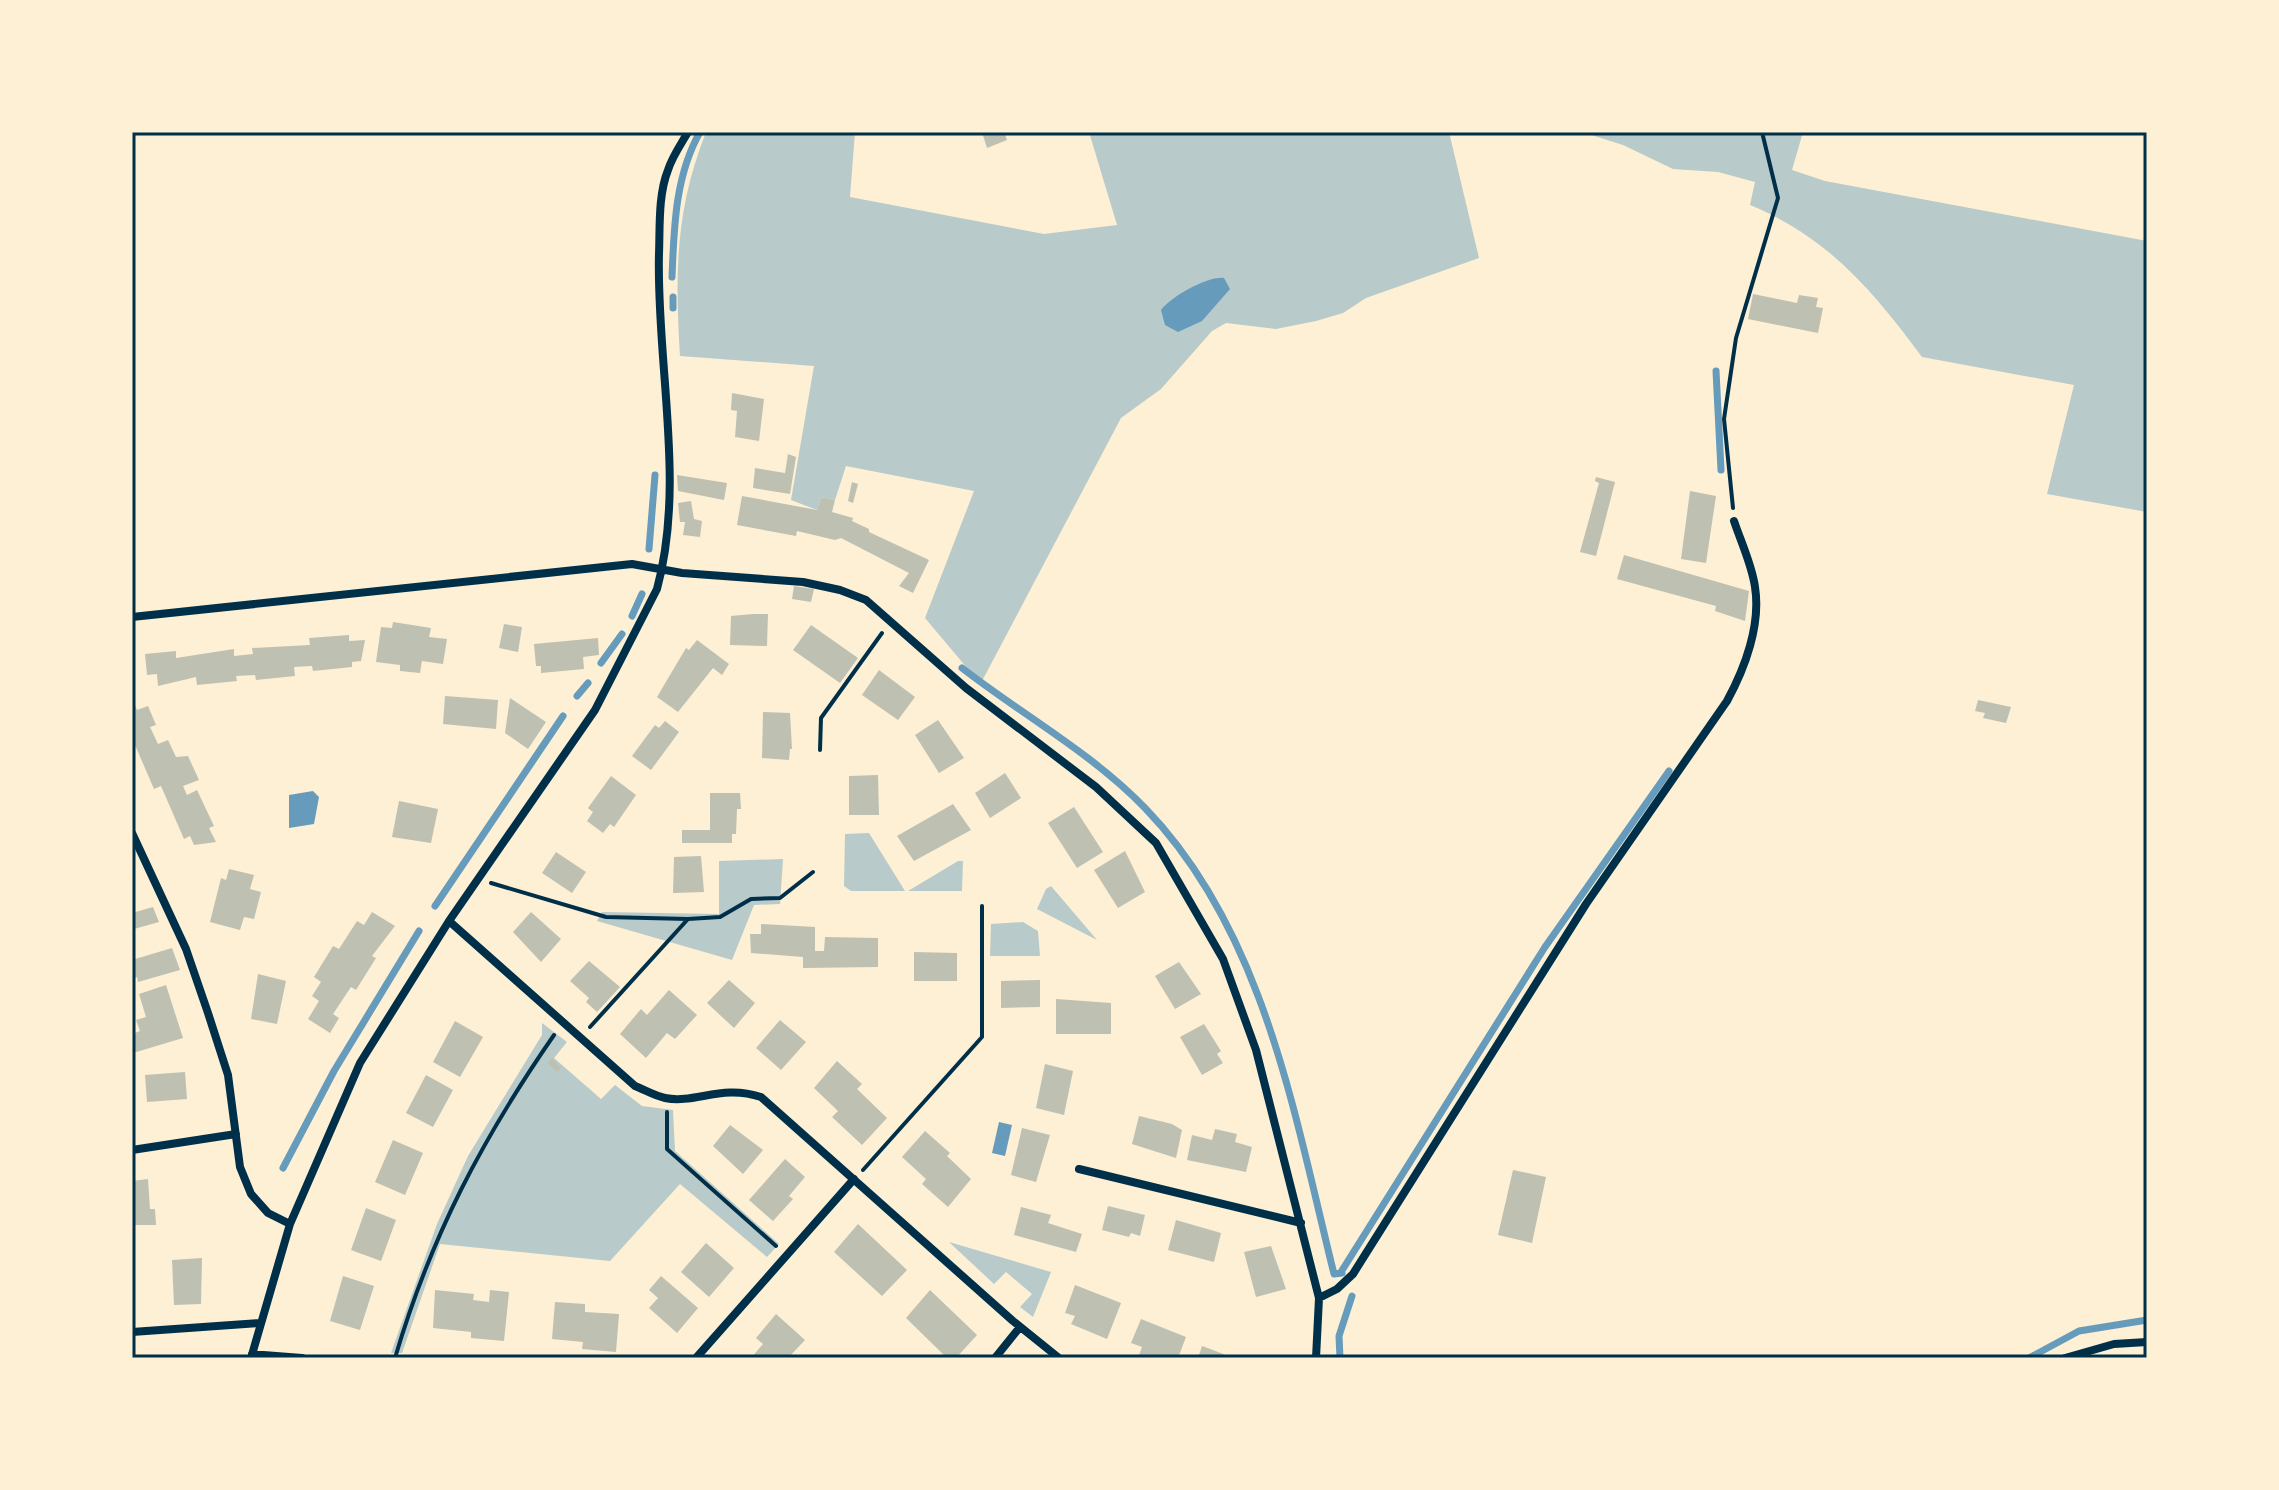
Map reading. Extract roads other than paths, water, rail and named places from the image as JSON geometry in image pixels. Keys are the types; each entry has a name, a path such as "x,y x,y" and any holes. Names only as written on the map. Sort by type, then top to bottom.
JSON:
{"street":[{"path":"302,1358 252,1356 259,1323 290,1224 360,1063 449,921 595,710 657,589 663,568 668,433 658,300 661,215 667,171 688,132"},
{"path":"1319,1298 1337,1289 1353,1274 1586,904 1727,701 1743,671 1755,617 1756,588 1734,521"},
{"path":"132,617 632,564 803,582 840,590 866,600 1029,740 1096,787 1156,843 1196,909 1241,1004 1301,1223 1319,1298 1316,1358"},
{"path":"132,833 186,949 228,1075 240,1167 251,1194 268,1213 290,1224"},
{"path":"449,921 635,1086 667,1099 721,1091 744,1092 761,1097 1059,1358"},
{"path":"132,1150 236,1134"},
{"path":"1079,1169 1301,1223"},
{"path":"696,1358 854,1179"},
{"path":"132,1332 259,1323"},
{"path":"995,1358 1020,1327"},
{"path":"2065,1358 2114,1344 2147,1342"}],"water":[{"path":"1224,278 1230,289 1202,321 1178,332 1165,325 1161,310 1173,299 1200,284"},
{"path":"313,791 319,797 314,824 289,828 289,795"},
{"path":"999,1122 1012,1125 1005,1156 992,1153"}],"waterway":[{"path":"672,277 675,221 681,184 685,166 700,132"},
{"path":"673,297 673,308"},
{"path":"1716,371 1721,470"},
{"path":"649,549 655,475"},
{"path":"632,616 642,594"},
{"path":"601,663 622,634"},
{"path":"962,668 1102,769 1145,808 1186,857 1219,910 1247,967 1288,1088 1334,1274 1342,1273"},
{"path":"577,696 588,683"},
{"path":"435,906 563,716"},
{"path":"1341,1272 1545,947 1669,771"},
{"path":"283,1168 334,1071 419,931"},
{"path":"1340,1358 1339,1336 1352,1296"},
{"path":"2029,1358 2079,1331 2147,1320"}]}
